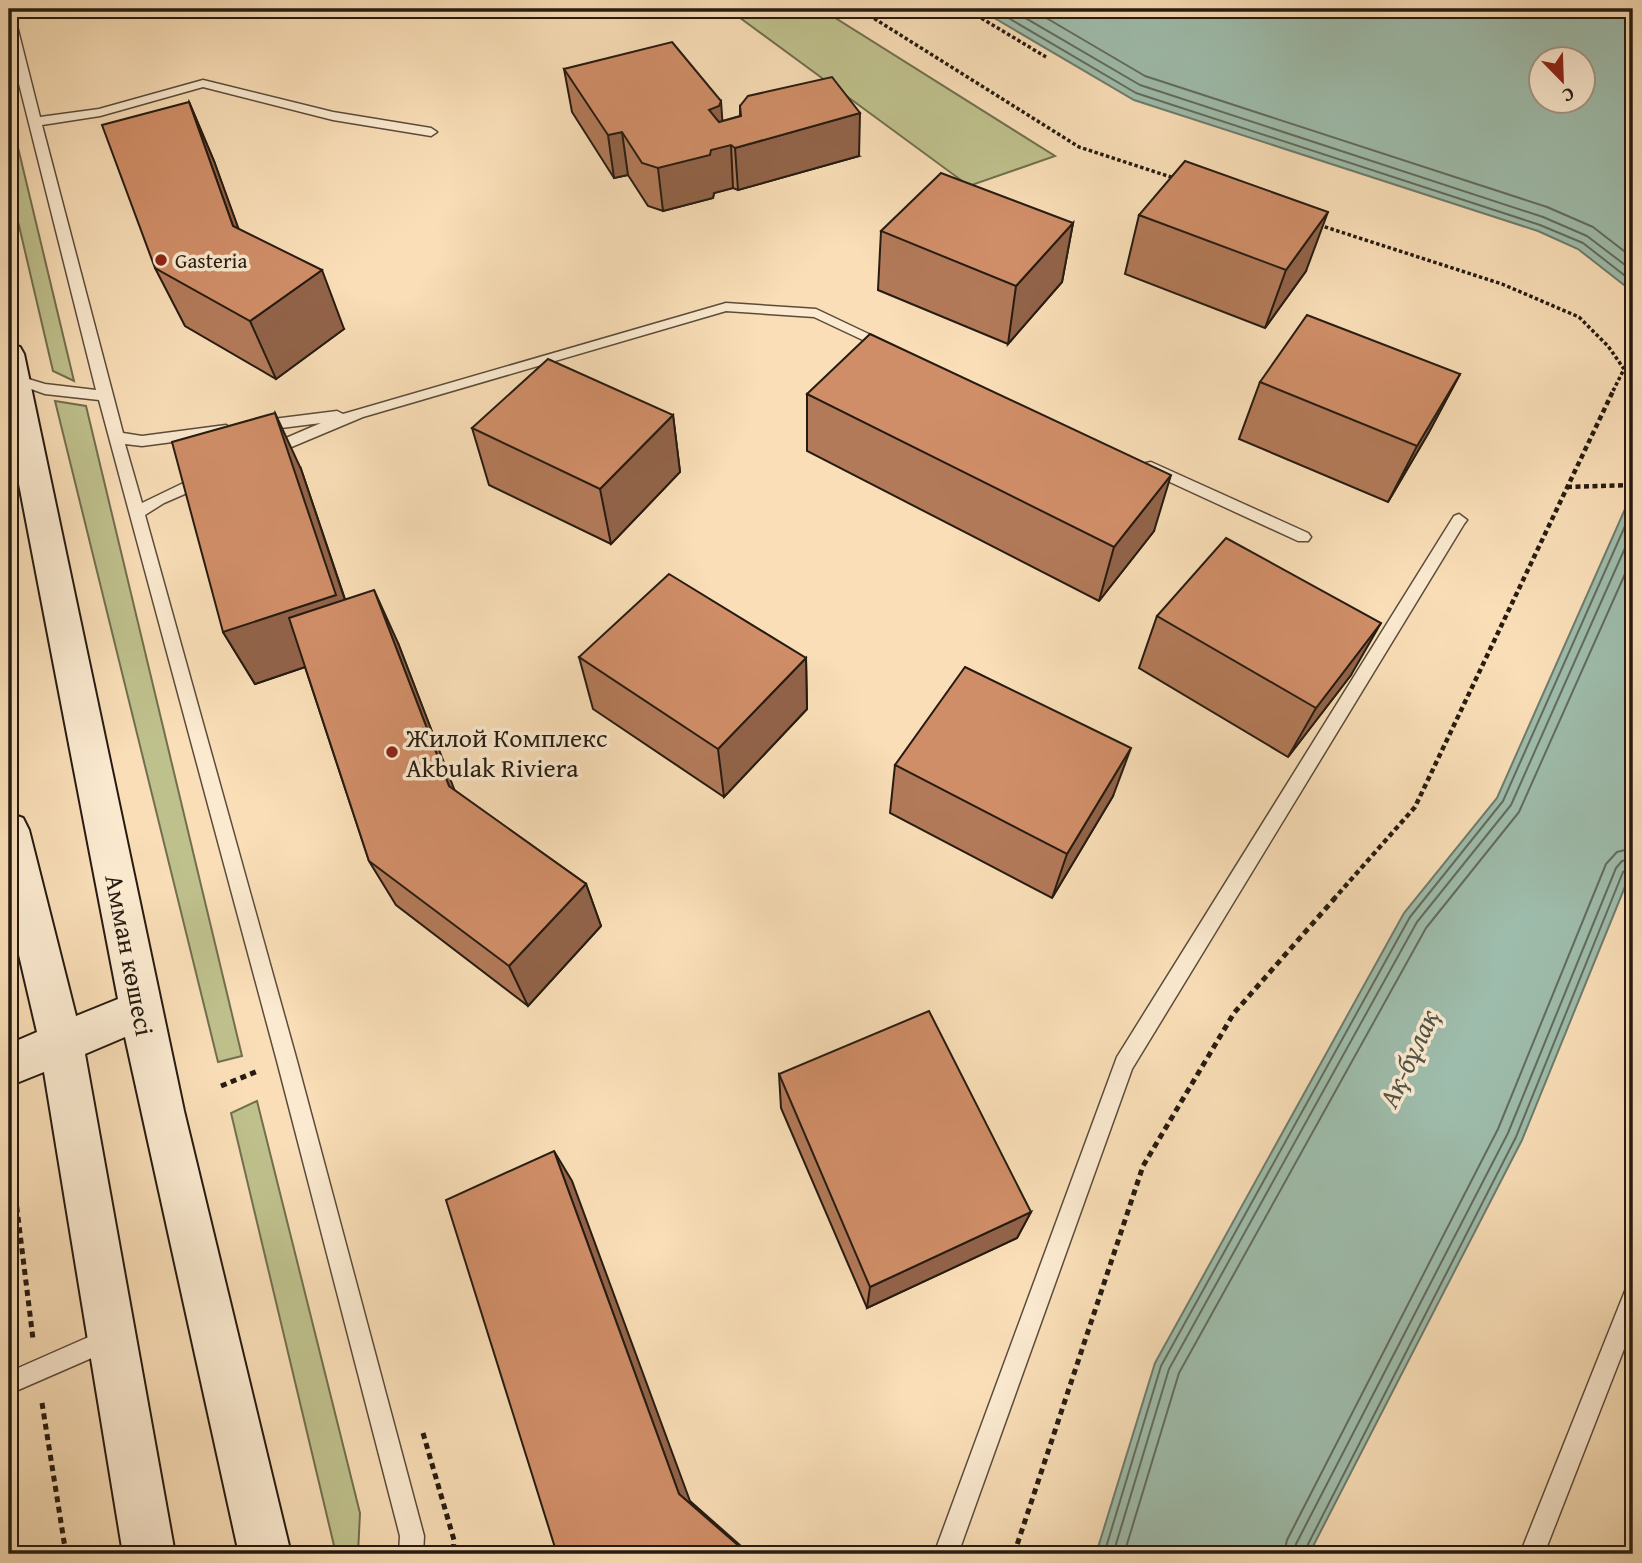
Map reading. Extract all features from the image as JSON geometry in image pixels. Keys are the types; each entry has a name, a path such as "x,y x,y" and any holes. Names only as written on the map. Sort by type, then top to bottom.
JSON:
{"main road":[{"name":"Амман көшесі","path":"12,367 141,1010 265,1554"},
{"path":"9,830 61,1042 149,1554"},
{"path":"9,1065 141,1010"}],"lane":[{"path":"9,18 12,40 36,121 105,396 305,1126 412,1536 411,1554"},
{"path":"36,121 52,121 100,112 203,83 333,116 431,132"},
{"path":"258,456 358,413 726,307 816,313 904,354"},
{"path":"12,367 45,389 105,396"},
{"path":"118,438 142,441 358,413"},
{"path":"1141,463 1303,537"},
{"path":"137,513 159,499 221,472"},
{"path":"946,1554 1124,1064 1459,520"},
{"path":"1532,1554 1633,1299"},
{"path":"9,1383 112,1338"}],"path":[{"path":"859,9 1079,147 1188,182"},
{"path":"966,9 1046,57"},
{"path":"1014,1554 1143,1166 1234,1013 1415,807 1624,369 1608,346 1579,317 1502,284 1306,220"},
{"path":"1567,487 1633,485"}],"green space":[{"path":"728,9 821,9 1055,156 969,186"},
{"path":"9,110 74,381 53,371 9,183"},
{"path":"55,401 86,406 242,1056 218,1062"},
{"path":"257,1101 360,1513 358,1554 336,1554 231,1113"}],"water":[{"path":"979,9 1633,9 1633,292 1578,249 1538,231 1134,100"},
{"name":"Ақ-бұлақ","path":"1633,491 1633,867 1522,1140 1309,1554 1096,1554 1155,1363 1404,913 1497,798"}],"building":[{"path":"672,42 721,101 719,106 709,110 719,122 741,116 740,106 748,96 832,77 860,113 735,148 731,145 711,150 710,155 658,168 642,163 622,132 608,135 564,69"},
{"path":"189,102 233,226 322,270 250,321 155,268 102,125"},
{"path":"1185,161 1328,212 1286,270 1139,215"},
{"path":"941,173 1073,223 1016,286 881,231"},
{"path":"1307,315 1460,374 1417,446 1260,382"},
{"path":"870,334 1171,475 1114,547 807,394"},
{"path":"548,359 673,415 600,489 472,428"},
{"path":"275,413 336,595 223,632 172,442"},
{"path":"1226,538 1381,623 1316,708 1157,616"},
{"path":"669,574 806,658 718,749 579,657"},
{"name":"Жилой Комплекс Akbulak Riviera","path":"374,590 449,786 586,884 509,966 369,861 289,618"},
{"path":"965,667 1131,748 1067,854 895,765"},
{"path":"929,1011 1031,1212 870,1287 779,1074"},
{"path":"554,1151 679,1494 748,1554 557,1554 446,1200"}],"place":[{"name":"Gasteria","path":"161,260"},
{"name":"Жилой Комплекс Akbulak Riviera","path":"392,752"}]}
